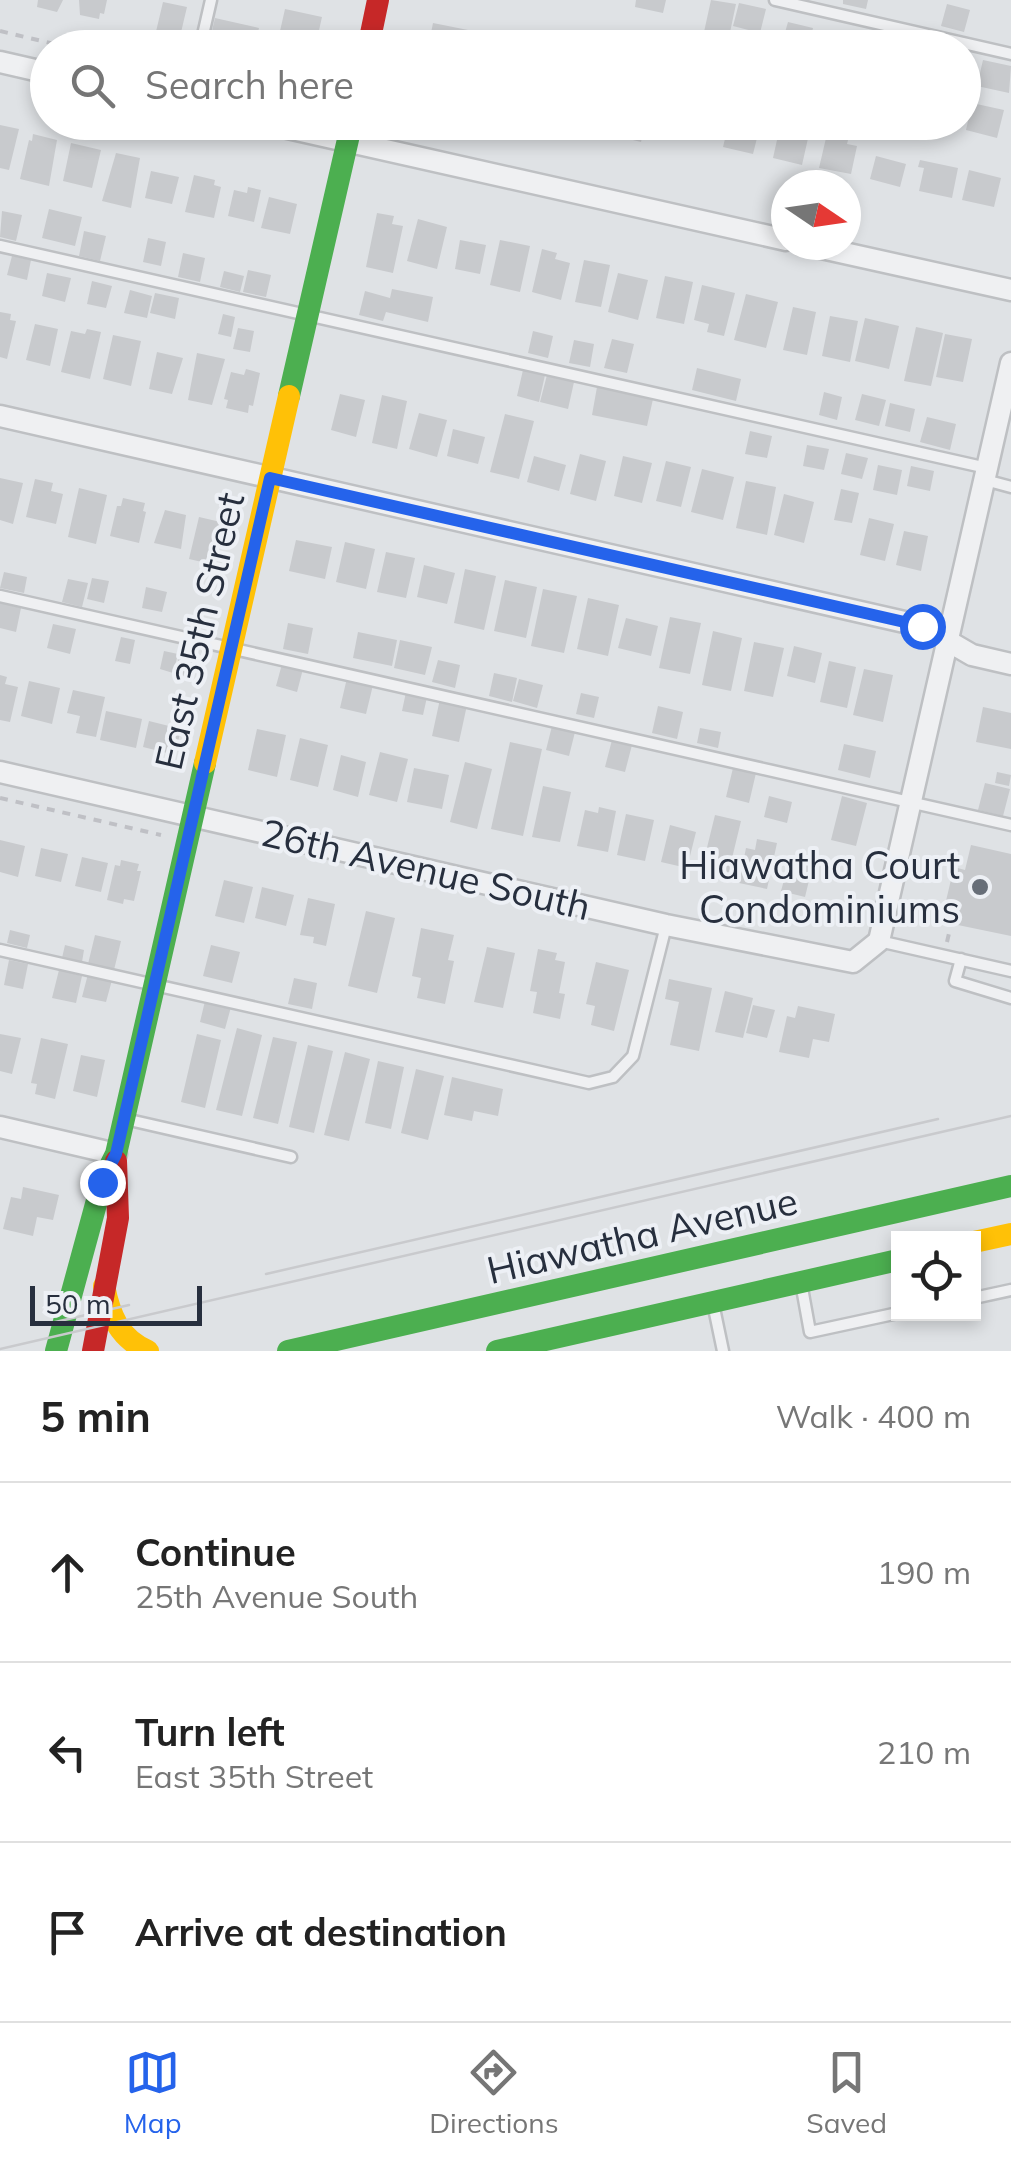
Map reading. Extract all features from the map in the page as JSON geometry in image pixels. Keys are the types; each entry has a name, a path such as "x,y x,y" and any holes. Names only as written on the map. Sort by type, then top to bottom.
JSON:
{"main road":[{"path":"372,30 378,0"},
{"name":"East 35th Street","path":"56,1351 102,1182 116,1154 348,140"},
{"name":"East 35th Street","path":"93,1351 118,1218 116,1154"},
{"name":"Hiawatha Avenue","path":"288,1351 1011,1186"},
{"path":"981,1240 1011,1234"},
{"path":"496,1351 891,1262"},
{"path":"104,1286 114,1324 131,1345 148,1351"}],"street":[{"path":"0,62 30,70"},
{"path":"379,140 771,236"},
{"path":"861,257 1011,290"},
{"path":"879,941 1011,363"},
{"path":"0,416 922,626 972,655 1011,664"},
{"name":"26th Avenue South","path":"0,772 666,924 854,962 879,941"},
{"path":"0,1127 116,1154"}],"lane":[{"path":"204,30 211,0"},
{"path":"775,0 906,30"},
{"path":"981,47 1011,54"},
{"path":"0,246 986,474 1011,486"},
{"path":"0,596 1011,824"},
{"path":"0,950 589,1084 613,1077 633,1056 666,924"},
{"path":"879,941 1011,970"},
{"path":"961,960 955,981 1011,998"},
{"path":"124,1119 291,1157"},
{"path":"800,1282 810,1332 891,1315"},
{"path":"981,1296 1011,1290"},
{"path":"713,1302 724,1351"}],"path":[{"path":"0,32 30,39"},
{"path":"0,798 162,835"},
{"path":"947,942 955,907"}],"building":[{"path":"38,0 63,0 57,12 37,7"},
{"path":"79,0 107,0 104,14 100,13 99,19 80,15"},
{"path":"636,0 666,0 663,13 635,7"},
{"path":"711,0 736,4 730,30 704,30"},
{"path":"843,0 868,0 866,9 843,4"},
{"path":"163,2 187,7 182,30 156,30"},
{"path":"739,3 766,9 761,30 733,26"},
{"path":"947,4 970,10 965,30 941,26"},
{"path":"285,9 322,17 319,30 280,30"},
{"path":"215,18 259,28 258,30 212,30"},
{"path":"788,22 813,28 812,30 786,30"},
{"path":"433,23 468,30 432,30"},
{"path":"983,60 1011,66 1009,93 981,87"},
{"path":"981,105 1004,110 997,138 981,134"},
{"path":"0,125 19,129 9,170 0,168"},
{"path":"29,140 57,140 49,186 20,179"},
{"path":"725,140 756,140 753,154 723,147"},
{"path":"777,140 808,140 802,165 773,158"},
{"path":"826,140 848,140 847,144 857,146 852,170 819,168"},
{"path":"71,143 101,150 92,188 63,181"},
{"path":"116,153 140,158 131,208 102,201"},
{"path":"876,156 906,164 900,187 870,179"},
{"path":"920,160 958,168 952,198 919,191 924,168 918,167"},
{"path":"969,170 1001,178 994,207 962,200"},
{"path":"151,171 179,177 172,204 145,198"},
{"path":"194,175 215,180 214,185 221,187 214,218 185,212"},
{"path":"248,187 261,190 254,222 228,216 234,190 247,193"},
{"path":"269,197 297,204 290,234 261,228"},
{"path":"49,209 82,217 75,246 42,238"},
{"path":"2,211 22,215 16,241 0,237"},
{"path":"377,213 394,216 392,224 403,226 393,273 366,267"},
{"path":"418,219 447,227 437,269 407,261"},
{"path":"84,231 106,236 100,261 79,256"},
{"path":"148,238 166,242 161,266 143,262"},
{"path":"460,240 486,245 480,274 455,269"},
{"path":"500,240 530,246 520,292 490,285"},
{"path":"542,249 557,253 555,259 570,263 561,300 532,292"},
{"path":"183,253 205,258 200,282 178,277"},
{"path":"12,256 31,260 27,280 7,275"},
{"path":"584,260 610,265 601,307 575,302"},
{"path":"248,270 271,275 266,297 243,292"},
{"path":"224,271 244,276 240,292 220,287"},
{"path":"47,273 71,278 65,302 42,296"},
{"path":"618,273 648,280 638,320 608,312"},
{"path":"665,276 693,282 684,324 656,318"},
{"path":"92,281 112,286 106,308 87,304"},
{"path":"702,285 735,293 724,336 707,332 709,324 694,320"},
{"path":"392,289 433,297 428,322 386,312 383,321 359,315 365,291 390,298"},
{"path":"130,290 152,296 147,318 124,313"},
{"path":"155,293 179,298 175,319 150,313"},
{"path":"746,294 778,302 766,348 734,340"},
{"path":"793,307 816,312 807,355 783,350"},
{"path":"0,312 11,314 10,320 16,321 7,359 0,357"},
{"path":"223,314 235,317 231,337 218,334"},
{"path":"830,316 858,321 850,362 822,356"},
{"path":"865,318 899,326 889,369 855,361"},
{"path":"35,324 58,329 50,366 26,360"},
{"path":"916,327 943,333 931,386 904,381"},
{"path":"238,328 254,331 250,352 233,349"},
{"path":"87,329 101,332 90,379 61,372 71,331 85,334"},
{"path":"533,331 553,336 548,358 528,353"},
{"path":"945,334 972,339 963,382 936,377"},
{"path":"113,335 141,341 131,386 103,379"},
{"path":"612,339 634,344 627,373 604,368"},
{"path":"574,340 594,344 590,367 569,363"},
{"path":"157,352 183,358 172,394 149,389"},
{"path":"197,353 225,359 212,405 188,400"},
{"path":"697,368 741,379 736,401 692,390"},
{"path":"246,369 260,373 248,413 226,408 228,400 224,399 231,372 244,375"},
{"path":"523,370 545,375 539,402 517,396"},
{"path":"547,375 574,382 568,409 540,402"},
{"path":"597,387 653,399 647,426 592,415"},
{"path":"824,392 842,397 837,420 819,415"},
{"path":"340,394 365,400 356,437 331,430"},
{"path":"862,394 886,400 879,426 855,420"},
{"path":"382,395 407,401 397,449 372,443"},
{"path":"890,403 915,409 910,432 885,426"},
{"path":"419,413 447,420 437,457 409,449"},
{"path":"505,414 534,421 519,479 490,472"},
{"path":"927,417 956,424 950,450 920,442"},
{"path":"453,429 485,437 478,464 447,456"},
{"path":"750,431 772,436 767,458 745,454"},
{"path":"807,445 829,449 824,470 803,466"},
{"path":"846,453 868,458 862,479 841,474"},
{"path":"580,454 606,461 596,501 570,494"},
{"path":"534,456 566,465 559,491 527,482"},
{"path":"623,456 652,463 642,503 614,496"},
{"path":"666,461 691,467 681,507 656,501"},
{"path":"878,465 902,470 897,495 873,490"},
{"path":"911,466 934,471 930,491 907,486"},
{"path":"702,469 734,477 723,520 691,512"},
{"path":"0,478 23,483 13,524 0,520"},
{"path":"35,479 53,483 51,491 63,494 56,524 26,517"},
{"path":"746,481 776,487 767,535 736,528"},
{"path":"79,488 107,495 96,544 68,537"},
{"path":"841,489 859,493 852,523 834,520"},
{"path":"784,494 814,502 804,543 774,535"},
{"path":"123,498 145,503 139,543 110,536 117,506 121,506"},
{"path":"165,510 186,515 181,549 154,543"},
{"path":"199,517 225,523 215,565 189,559"},
{"path":"869,518 894,524 885,561 860,555"},
{"path":"904,531 928,536 921,571 896,565"},
{"path":"296,540 332,547 325,579 289,571"},
{"path":"345,542 375,549 366,589 336,582"},
{"path":"386,552 415,558 406,598 377,592"},
{"path":"424,565 455,573 447,604 417,597"},
{"path":"465,569 496,576 484,630 454,623"},
{"path":"4,572 27,577 24,593 0,588"},
{"path":"92,578 109,581 104,603 87,599"},
{"path":"68,579 88,583 82,607 62,602"},
{"path":"505,580 537,587 526,638 494,631"},
{"path":"146,587 167,592 162,612 142,608"},
{"path":"543,589 577,596 564,653 531,646"},
{"path":"588,598 619,605 608,656 577,649"},
{"path":"0,603 21,608 16,632 0,628"},
{"path":"670,617 701,623 690,674 659,668"},
{"path":"626,618 658,626 651,656 618,648"},
{"path":"288,623 313,628 308,654 283,649"},
{"path":"53,624 76,629 70,654 47,648"},
{"path":"713,631 742,638 731,691 702,685"},
{"path":"358,632 397,640 392,666 353,658"},
{"path":"121,637 135,640 130,664 115,661"},
{"path":"400,640 432,647 425,675 394,668"},
{"path":"754,642 784,648 773,697 744,691"},
{"path":"794,646 822,653 815,683 787,676"},
{"path":"164,651 178,654 173,673 160,669"},
{"path":"180,653 193,656 188,679 174,676"},
{"path":"438,660 460,665 455,688 432,682"},
{"path":"829,661 856,667 847,708 820,702"},
{"path":"282,664 303,669 297,692 276,686"},
{"path":"864,669 893,675 883,722 853,715"},
{"path":"494,673 517,678 512,702 489,696"},
{"path":"0,675 7,677 5,684 18,687 10,722 0,720"},
{"path":"347,678 373,685 366,714 340,708"},
{"path":"519,679 543,685 537,708 513,701"},
{"path":"29,681 60,688 52,724 21,716"},
{"path":"73,690 105,697 96,737 76,733 80,716 67,713"},
{"path":"406,692 427,697 423,715 402,711"},
{"path":"581,693 599,697 594,718 576,714"},
{"path":"440,699 467,705 459,742 432,736"},
{"path":"658,706 683,712 677,739 652,733"},
{"path":"983,707 1011,713 1011,749 976,742"},
{"path":"106,711 142,719 136,748 100,740"},
{"path":"149,721 181,729 175,755 143,747"},
{"path":"552,726 575,732 569,756 546,750"},
{"path":"700,728 721,732 718,748 697,743"},
{"path":"257,729 286,735 277,777 248,770"},
{"path":"300,738 328,745 318,787 290,780"},
{"path":"612,740 632,745 625,772 605,767"},
{"path":"510,742 542,749 523,836 491,829"},
{"path":"844,744 876,751 870,778 838,770"},
{"path":"380,752 408,759 397,802 369,795"},
{"path":"341,755 366,762 358,797 333,790"},
{"path":"465,762 492,769 477,829 450,822"},
{"path":"414,768 449,775 442,809 407,802"},
{"path":"733,768 756,773 749,803 726,797"},
{"path":"997,772 1011,775 1009,786 995,783"},
{"path":"985,783 1010,789 1003,816 978,810"},
{"path":"543,786 571,792 560,842 532,837"},
{"path":"769,796 792,802 787,823 764,817"},
{"path":"842,796 867,803 856,846 831,840"},
{"path":"599,807 616,811 608,852 577,846 585,810 598,813"},
{"path":"626,814 654,820 645,861 617,855"},
{"path":"715,815 741,821 727,879 701,872"},
{"path":"670,825 696,832 687,868 661,862"},
{"path":"757,839 777,843 767,889 739,883 746,848 755,850"},
{"path":"0,840 25,846 18,877 0,872"},
{"name":"Hiawatha Court Condominiums","path":"971,845 1011,854 1011,936 953,924 957,908 945,905 954,867 965,870"},
{"path":"41,848 68,854 61,882 35,876"},
{"path":"82,857 108,863 101,892 75,886"},
{"path":"790,858 813,864 805,897 781,891"},
{"path":"121,860 139,864 137,871 141,871 134,901 124,899 123,904 107,900 115,865 120,866"},
{"path":"224,880 253,887 244,923 215,916"},
{"path":"262,887 294,895 286,926 255,918"},
{"path":"308,898 335,904 326,946 313,943 314,937 300,935"},
{"path":"366,911 395,918 377,993 348,986"},
{"path":"421,928 454,935 448,960 454,961 445,1004 417,998 421,978 412,976"},
{"path":"10,930 30,935 27,948 7,943"},
{"path":"95,935 121,941 114,970 88,964"},
{"path":"65,945 84,950 82,962 62,958"},
{"path":"211,945 240,952 232,983 203,976"},
{"path":"487,947 515,953 503,1008 474,1002"},
{"path":"538,949 557,953 555,960 565,962 559,993 565,994 560,1019 533,1013 537,992 530,991"},
{"path":"9,960 28,964 23,989 4,985"},
{"path":"596,962 629,970 614,1031 591,1025 595,1006 586,1004"},
{"path":"59,970 82,976 76,1003 52,998"},
{"path":"88,974 112,980 106,1002 82,997"},
{"path":"294,978 317,983 312,1009 288,1004"},
{"path":"669,979 712,988 699,1051 670,1045 679,1002 665,999"},
{"path":"725,991 753,998 743,1038 715,1032"},
{"path":"205,1001 231,1007 225,1029 200,1022"},
{"path":"753,1005 775,1010 767,1038 746,1033"},
{"path":"798,1006 835,1014 829,1042 813,1039 809,1058 779,1052 787,1016 795,1018"},
{"path":"237,1028 262,1035 242,1116 216,1110"},
{"path":"0,1034 21,1038 12,1074 0,1071"},
{"path":"197,1034 221,1040 205,1108 181,1102"},
{"path":"273,1037 297,1042 278,1124 253,1118"},
{"path":"41,1038 68,1044 55,1099 35,1094 37,1084 31,1083"},
{"path":"308,1045 333,1051 314,1133 289,1127"},
{"path":"345,1052 370,1059 349,1141 324,1135"},
{"path":"81,1055 105,1060 97,1097 73,1091"},
{"path":"378,1061 404,1067 391,1129 365,1123"},
{"path":"416,1069 444,1076 428,1140 401,1133"},
{"path":"452,1077 503,1089 498,1116 474,1111 472,1121 444,1115"},
{"path":"23,1187 59,1195 53,1220 37,1217 33,1236 3,1229 11,1197 21,1199"}],"tram line":[{"path":"0,1349 1011,1116"},
{"path":"266,1274 938,1119"},
{"path":"51,1323 129,1305"}],"traffic: fast":[{"path":"289,396 348,140"},
{"path":"56,1351 102,1182 116,1154 205,763"},
{"path":"288,1351 1011,1186"},
{"path":"497,1351 891,1262"}],"traffic: slow":[{"path":"205,763 289,396"},
{"path":"981,1240 1011,1234"},
{"path":"104,1286 117,1325 130,1340 148,1351"}],"traffic: jam":[{"path":"372,30 378,0"},
{"path":"93,1351 118,1218 116,1161"}],"place":[{"name":"Hiawatha Court Condominiums","path":"980,887"}],"route":[{"path":"102,1182 116,1154 270,478 922,626"}]}
